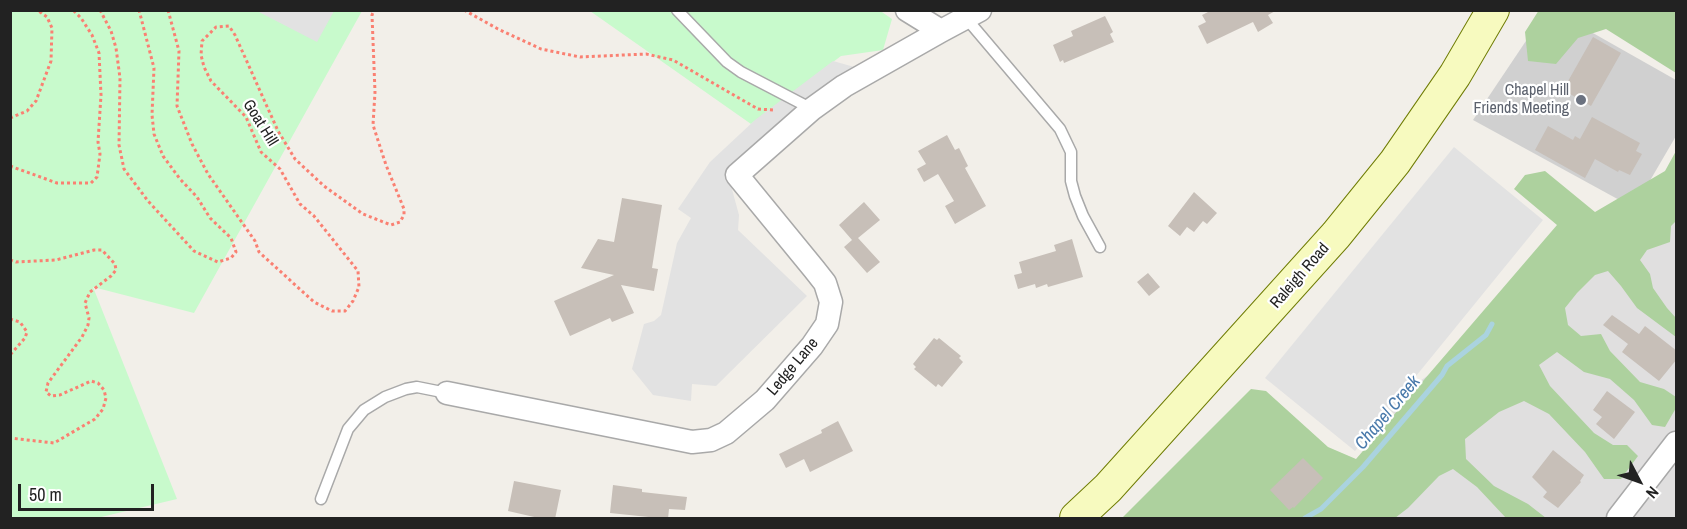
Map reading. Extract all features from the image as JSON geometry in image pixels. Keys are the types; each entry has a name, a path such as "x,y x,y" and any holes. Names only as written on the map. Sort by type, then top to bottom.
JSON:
{"main road":[{"name":"Raleigh Road","path":"1076,519 1116,479 1336,235 1395,162 1455,75 1493,10"}],"street":[{"path":"907,10 941,31"},
{"name":"Ledge Lane","path":"447,393 692,442 711,440 726,433 765,400 812,346 827,324 831,302 825,284 736,175 812,109 844,86 973,14"},
{"path":"1618,519 1677,444"}],"lane":[{"path":"677,10 727,62 741,72 812,109"},
{"path":"973,14 1060,129 1071,152 1071,181 1076,196 1083,216 1100,247"},
{"path":"321,499 348,429 364,410 385,397 405,389 417,387 447,393"}],"path":[{"path":"10,118 27,111 36,101 51,60 52,28 47,17 37,10"},
{"path":"10,166 57,183 91,183 97,177 100,154 98,142 99,53 92,35 73,10"},
{"path":"100,10 111,31 116,48 120,78 119,145 124,170 148,201 194,250 218,262 231,258 236,252 231,238 210,218 180,179 163,156 154,134 152,115 154,68 139,10"},
{"name":"Goat Hill","path":"168,10 179,51 177,106 192,144 208,174 255,241 259,252 314,302 332,311 345,311 353,301 359,287 358,270 314,216 300,204 280,169 261,152 246,117 211,81 201,55 202,41 216,27 229,26 240,44 278,130 295,159 324,186 363,214 391,225 400,222 404,209 373,125 375,92 372,15 374,10"},
{"path":"464,10 541,49 580,57 646,54 673,60 758,109 773,110"},
{"path":"10,260 16,262 56,260 102,250 116,264 116,270 111,276 90,292 85,303 89,318 88,325 82,337 48,383 46,392 51,396 60,395 91,381 98,383 104,390 106,398 103,409 95,419 54,443 10,438"},
{"path":"10,319 20,322 27,332 25,338 10,355"}],"shaded area":[{"path":"257,11 334,11 317,42"},
{"name":"Chapel Hill Friends Meeting","path":"1546,11 1554,11 1676,80 1676,136 1634,208 1473,120"},
{"path":"833,61 858,68 727,171 739,215 738,230 807,296 716,386 692,384 691,401 653,395 632,369 644,324 654,321 661,315 677,243 691,218 678,209 710,162 755,120"},
{"path":"1454,147 1543,220 1355,451 1265,378"},
{"path":"1676,195 1676,518 1133,518 1387,515 1438,450 1385,406 1671,202"}],"green space":[{"path":"879,10 892,19 883,50 841,56 751,124 590,11"},
{"path":"1539,10 1676,11 1676,73 1606,29 1578,38 1556,64 1528,61 1525,32"},
{"path":"10,11 362,11 194,313 93,287 177,499 97,518 11,518"},
{"path":"1676,151 1676,221 1671,226 1670,242 1647,250 1640,260 1650,274 1653,288 1676,318 1676,337 1637,308 1608,271 1595,275 1565,308 1568,325 1581,336 1601,334 1610,351 1640,382 1664,389 1676,397 1676,408 1665,427 1652,425 1634,400 1610,379 1584,372 1557,352 1539,365 1550,386 1594,433 1613,445 1627,445 1638,456 1621,479 1604,479 1585,452 1549,414 1524,401 1499,412 1465,439 1466,459 1494,486 1528,504 1546,518 1506,518 1477,487 1453,469 1439,476 1395,518 1122,518 1251,389 1266,391 1328,447 1356,459 1557,225 1514,189 1525,175 1545,171 1595,212 1665,171"}],"building":[{"path":"1212,10 1277,10 1268,15 1273,23 1258,32 1253,22 1207,44 1198,26 1206,22 1202,15"},
{"path":"1105,16 1113,32 1110,34 1114,42 1064,63 1063,60 1060,62 1053,45 1073,36 1071,31"},
{"path":"1593,37 1621,53 1591,106 1563,90"},
{"path":"1592,117 1640,143 1636,151 1642,154 1630,175 1619,170 1618,172 1595,159 1585,178 1535,150 1548,126 1573,140 1575,136 1580,139"},
{"path":"947,135 955,150 959,148 968,166 965,168 986,206 955,224 945,206 954,201 938,174 924,182 917,169 926,164 918,151"},
{"path":"1194,192 1217,213 1207,224 1203,221 1194,232 1187,227 1180,236 1168,226"},
{"path":"622,198 662,205 652,268 658,269 654,291 621,285 634,313 612,322 610,318 570,336 554,301 614,275 581,268 598,239 614,242"},
{"path":"864,202 880,220 858,238 880,262 867,273 844,247 852,240 839,225"},
{"path":"1072,239 1083,277 1048,287 1047,284 1036,288 1035,284 1018,289 1014,275 1022,273 1019,262 1056,251 1054,245"},
{"path":"1148,273 1160,287 1149,296 1137,282"},
{"path":"1612,315 1639,334 1645,326 1677,351 1677,359 1659,381 1622,352 1628,344 1603,325"},
{"path":"934,338 937,340 939,338 961,356 959,358 963,362 942,387 938,384 936,387 914,369 916,367 913,364"},
{"path":"1607,391 1635,412 1614,439 1596,424 1602,417 1593,410"},
{"path":"838,421 853,451 810,472 804,459 786,468 779,454 822,433 821,430"},
{"path":"1553,450 1584,475 1581,482 1558,508 1543,497 1547,492 1532,477"},
{"path":"1303,458 1323,478 1294,508 1289,510 1270,490"},
{"path":"514,481 561,490 555,519 543,519 508,511"},
{"path":"613,485 642,489 642,492 687,497 685,510 669,509 668,519 610,513"}],"waterway":[{"name":"Chapel Creek","path":"1305,518 1321,509 1363,467 1442,375 1447,366 1486,335 1492,324"}],"place":[{"name":"Chapel Hill Friends Meeting","path":"1581,100"}]}
